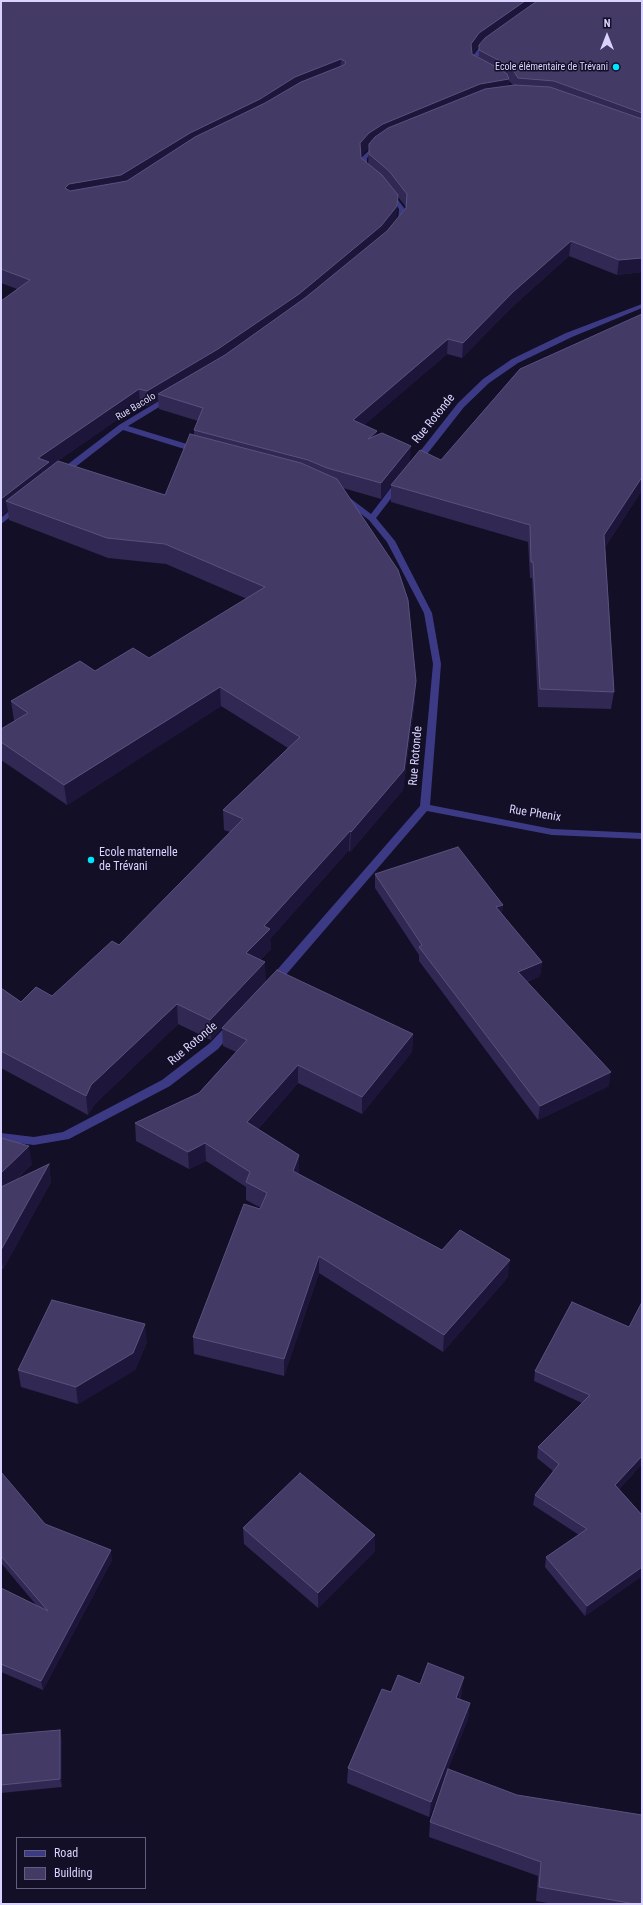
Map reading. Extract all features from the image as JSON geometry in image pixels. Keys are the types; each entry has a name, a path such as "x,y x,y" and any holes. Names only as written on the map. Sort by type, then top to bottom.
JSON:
{"street":[{"path":"484,71 474,65 474,58 481,49 494,40"},
{"path":"374,179 364,170 364,158 372,149 385,140"},
{"path":"385,187 402,208 401,221 393,232"},
{"name":"Rue Rotonde","path":"425,807 437,664 428,613 391,541 372,518 461,405 486,381 516,362 569,335 642,306"},
{"name":"Rue Bacolo","path":"55,479 122,427 176,395"},
{"path":"122,427 202,452"},
{"path":"339,494 372,518"},
{"path":"1,522 25,503"},
{"path":"265,991 425,807"},
{"name":"Rue Phenix","path":"425,807 552,832 642,836"},
{"name":"Rue Rotonde","path":"1,1137 34,1141 65,1136 166,1083 214,1046 240,1019"}],"building":[{"path":"1,1 525,1 479,33 471,44 472,54 507,74 509,79 480,84 383,124 369,133 360,143 361,158 382,175 398,195 397,206 381,226 299,294 218,349 147,391 139,389 38,458 49,462 1,499 1,301 30,280 1,269","holes":["341,59 346,62 344,65 301,82 265,103 195,137 127,181 70,191 65,188 69,184 121,175 190,133 260,99 295,77"]},
{"path":"537,1 642,1 642,113 554,81 518,78 513,70 504,63 479,50 479,45 485,38"},
{"path":"515,85 550,87 642,119 642,258 619,260 571,241 513,292 463,343 448,339 353,420 377,431 368,439 382,433 411,446 381,483 327,468 308,460 194,430 203,408 158,394 225,355 305,298 387,231 406,208 407,194 389,171 369,154 369,144 375,137 388,128 485,89"},
{"path":"642,314 642,477 604,535 614,692 540,689 533,562 531,562 530,525 391,485 420,450 441,460 520,369"},
{"path":"190,434 301,463 337,479 398,570 408,600 416,681 404,770 351,832 350,831 264,926 270,929 246,953 265,962 210,1020 177,1004 91,1085 86,1096 1,1051 1,988 21,1002 36,987 52,996 112,941 119,945 243,819 223,810 300,737 220,687 64,785 1,742 1,729 28,713 11,701 80,661 95,671 133,648 149,658 265,587 165,544 107,538 6,501 58,461 165,495"},
{"path":"458,847 503,905 496,907 542,962 518,972 611,1072 540,1106 419,947 422,945 375,874"},
{"path":"277,970 413,1034 362,1097 298,1065 247,1122 299,1155 293,1171 442,1250 460,1230 510,1260 444,1335 319,1256 284,1359 193,1337 244,1204 260,1209 267,1193 246,1182 250,1172 205,1143 188,1152 135,1123 199,1093 247,1040 222,1028"},
{"path":"1,1138 29,1146 1,1173"},
{"path":"49,1164 1,1250 1,1187"},
{"path":"52,1300 145,1324 133,1353 76,1387 18,1370"},
{"path":"572,1302 629,1327 642,1302 642,1456 615,1485 642,1515 642,1567 587,1606 546,1557 587,1529 535,1495 559,1464 538,1447 590,1395 535,1371"},
{"path":"1,1472 45,1524 111,1550 41,1681 1,1664 1,1588 48,1611 1,1556"},
{"path":"300,1473 375,1535 318,1593 243,1528"},
{"path":"428,1663 464,1677 456,1698 470,1703 431,1802 348,1768 382,1689 391,1692 398,1675 420,1684"},
{"path":"60,1730 60,1779 1,1785 1,1735"},
{"path":"448,1769 517,1795 642,1815 642,1904 539,1887 541,1862 430,1822"}],"place":[{"name":"Ecole élémentaire de Trévani","path":"616,67"},
{"name":"Ecole maternelle de Trévani","path":"91,860"}]}
